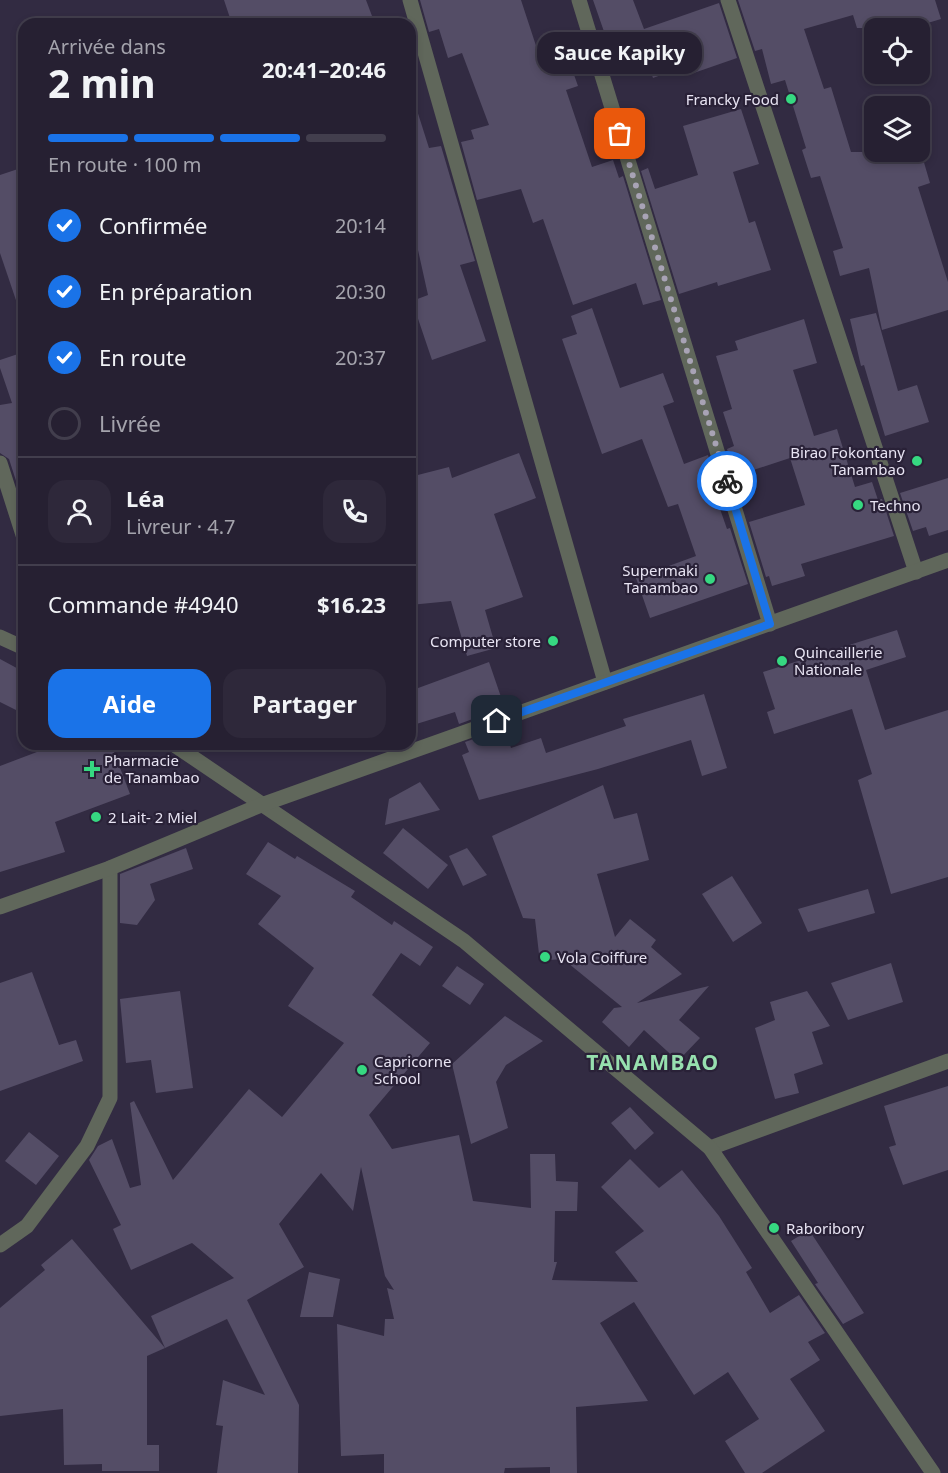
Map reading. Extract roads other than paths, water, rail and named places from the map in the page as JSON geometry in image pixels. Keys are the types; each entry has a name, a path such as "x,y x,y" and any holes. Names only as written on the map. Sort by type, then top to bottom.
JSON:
{"street":[{"path":"410,0 415,18"},
{"path":"579,0 770,624"},
{"path":"729,0 916,572"},
{"path":"416,21 605,682"},
{"path":"0,463 18,519"},
{"path":"416,750 948,560"},
{"path":"0,637 18,645"},
{"path":"182,750 464,941 710,1148 933,1473"},
{"path":"0,906 110,868 261,805 415,750"},
{"path":"0,1245 27,1226 87,1146 110,1098 110,868"},
{"path":"710,1148 948,1061"}],"place":[{"name":"Francky Food","path":"791,99"},
{"name":"Sauce Kapiky","path":"620,134"},
{"name":"Birao Fokontany Tanambao","path":"917,461"},
{"name":"Techno","path":"858,505"},
{"name":"Supermaki Tanambao","path":"710,579"},
{"name":"Computer store","path":"553,641"},
{"name":"Quincaillerie Nationale","path":"782,661"},
{"name":"Pharmacie de Tanambao","path":"92,769"},
{"name":"2 Lait- 2 Miel","path":"96,817"},
{"name":"Vola Coiffure","path":"545,957"},
{"name":"Capricorne School","path":"362,1070"},
{"name":"Raboribory","path":"774,1228"}],"district":[{"name":"TANAMBAO","path":"653,1062"}]}
